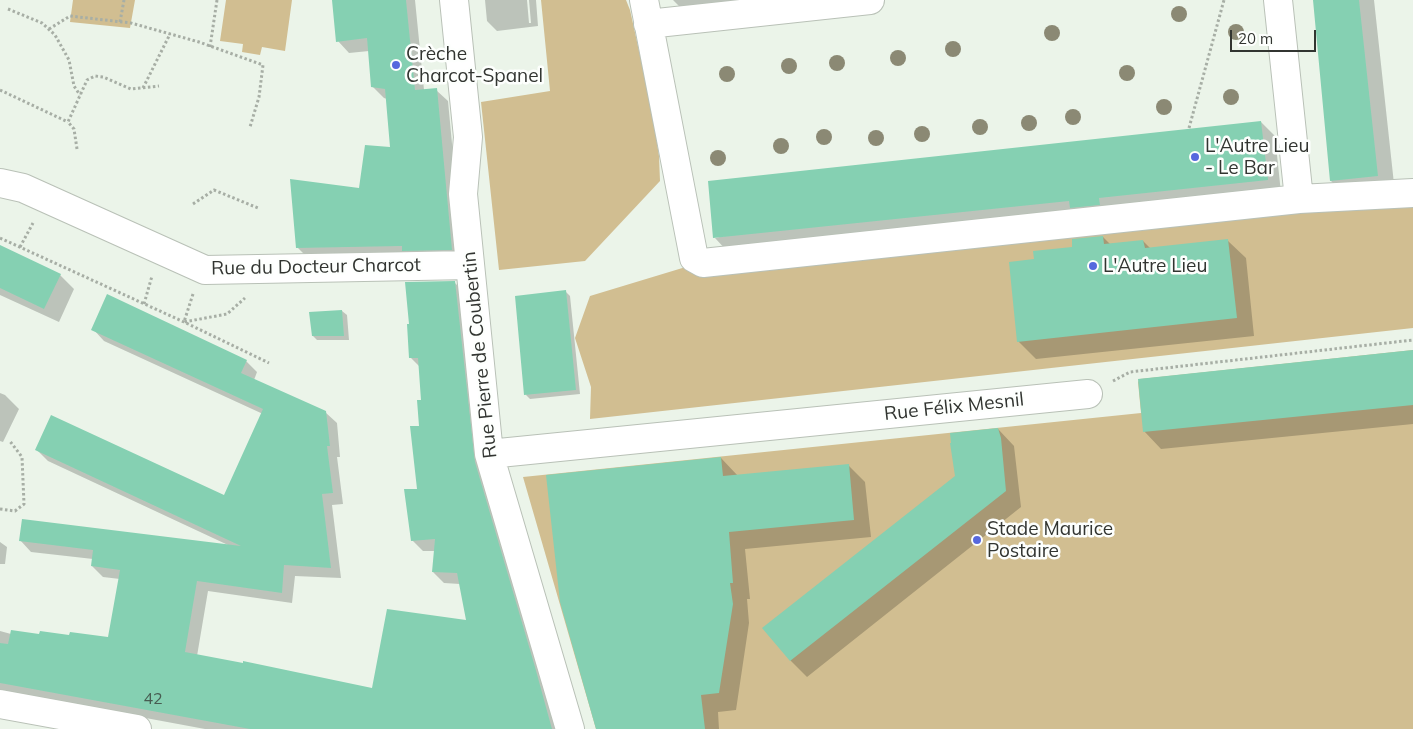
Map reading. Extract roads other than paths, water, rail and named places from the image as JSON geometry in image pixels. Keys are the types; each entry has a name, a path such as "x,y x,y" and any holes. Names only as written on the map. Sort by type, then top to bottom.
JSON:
{"street":[{"name":"Rue Pierre de Coubertin","path":"454,0 468,137 463,194 489,454 570,729"},
{"path":"870,0 646,12 694,258 703,263 1299,199 1413,193"},
{"path":"1278,0 1299,199"},
{"name":"Rue du Docteur Charcot","path":"0,182 23,188 205,270 470,264"},
{"name":"Rue Félix Mesnil","path":"489,454 1088,394"},
{"path":"0,704 137,729"}],"place":[{"name":"Crèche Charcot-Spanel","path":"396,65"},
{"name":"L'Autre Lieu - Le Bar","path":"1195,157"},
{"name":"L'Autre Lieu","path":"1093,266"},
{"name":"Stade Maurice Postaire","path":"977,540"}]}
